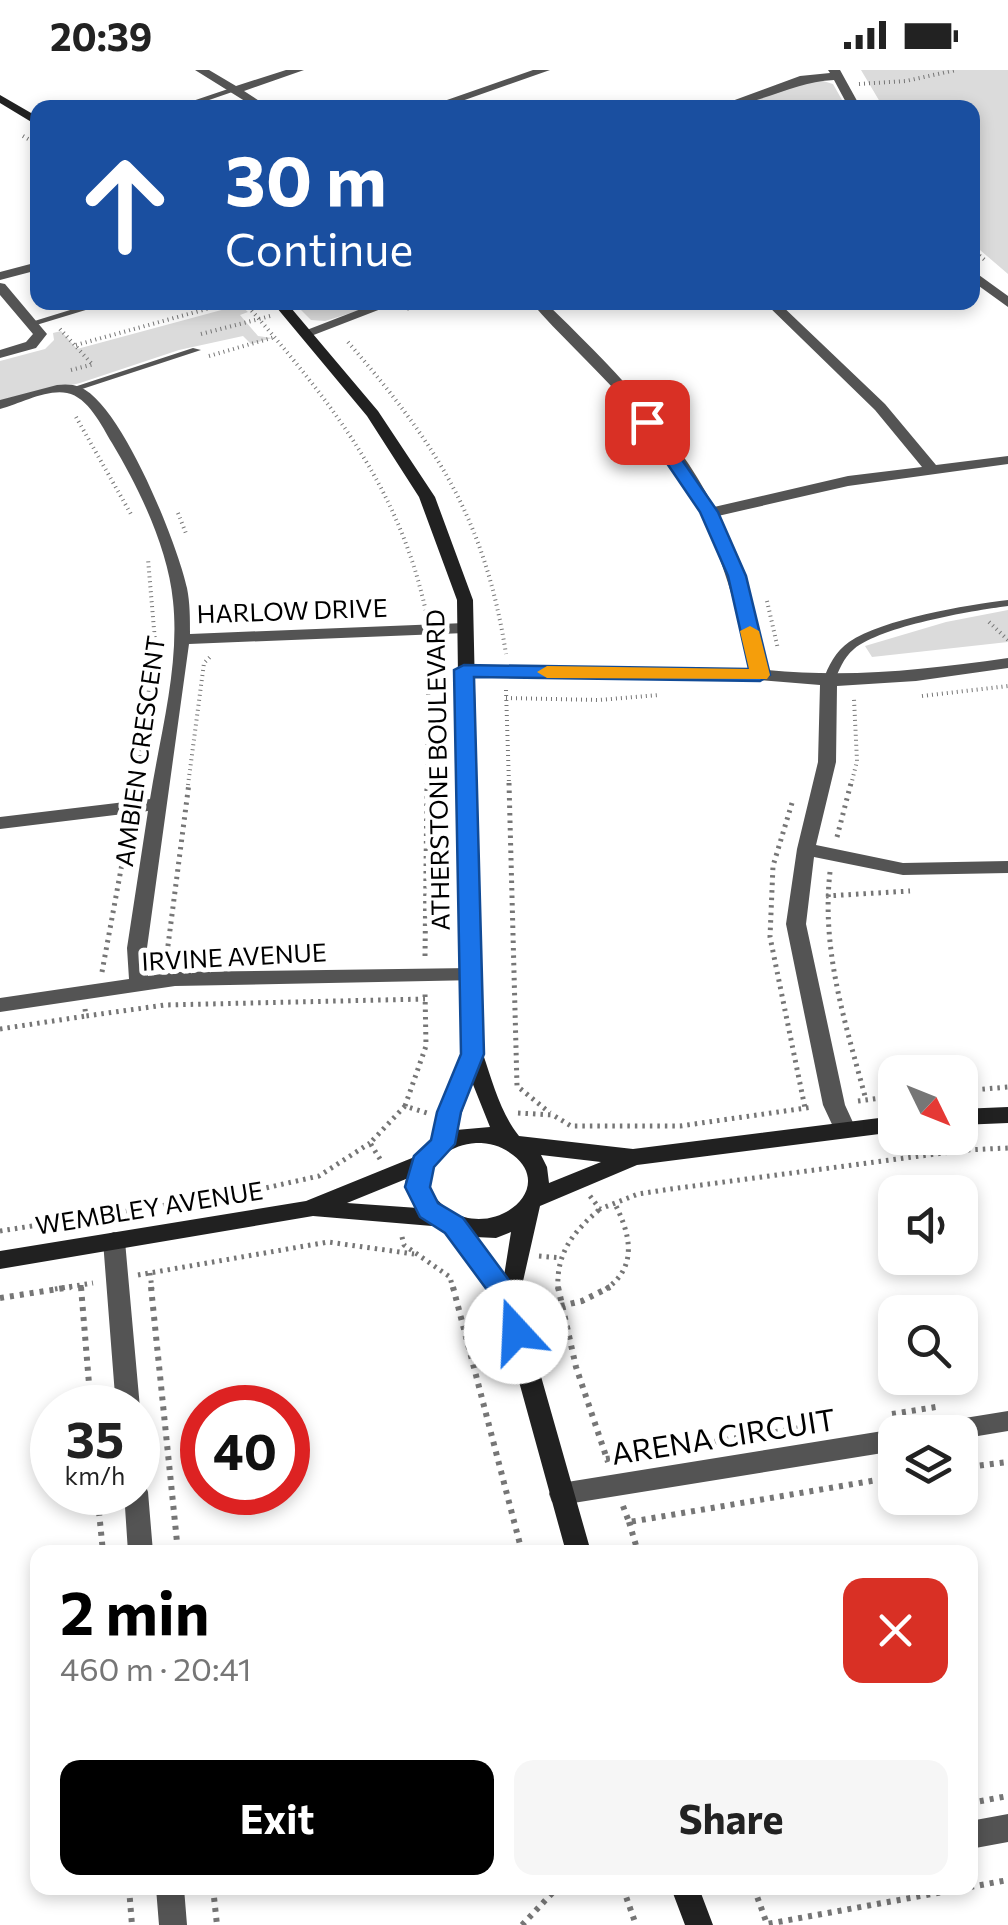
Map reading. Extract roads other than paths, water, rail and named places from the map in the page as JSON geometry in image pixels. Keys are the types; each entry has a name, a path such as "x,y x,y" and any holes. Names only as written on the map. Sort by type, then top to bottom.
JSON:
{"street":[{"path":"201,70 251,100"},
{"path":"234,90 298,70"},
{"path":"453,100 544,70"},
{"path":"741,100 804,78 836,73 850,100"},
{"path":"1,100 30,117"},
{"path":"0,276 30,268"},
{"path":"980,280 1008,303"},
{"path":"0,286 39,329 39,340 0,354"},
{"name":"ATHERSTONE BOULEVARD","path":"285,310 373,414 428,497 465,600 472,1054 494,1111 512,1142"},
{"path":"306,334 372,310"},
{"path":"545,310 631,401 682,468 709,512 737,576 760,675"},
{"path":"778,310 880,407 931,468"},
{"path":"0,405 73,389"},
{"name":"AMBIEN CRESCENT","path":"73,389 88,398 118,443 164,532 181,594 181,640 137,948 140,984"},
{"path":"709,512 931,468 1008,460"},
{"name":"HARLOW DRIVE","path":"181,640 464,628"},
{"path":"464,670 760,675 830,682 916,676 1008,663"},
{"path":"830,682 828,762 806,849 796,924 834,1104 845,1129"},
{"path":"0,823 159,804"},
{"path":"806,849 903,869 1008,867"},
{"name":"IRVINE AVENUE","path":"0,1005 196,978 471,975"},
{"name":"ATHERSTONE BOULEVARD","path":"442,1144 449,1112 472,1054"},
{"path":"978,1116 1008,1115"},
{"path":"447,1222 486,1229 501,1226 530,1205 634,1158 878,1126"},
{"path":"577,1545 508,1299 447,1222 422,1199 418,1187 423,1163 442,1144 471,1135 634,1158"},
{"path":"508,1299 519,1270 519,1242 538,1175 534,1163 512,1142"},
{"name":"WEMBLEY AVENUE","path":"0,1260 308,1209 423,1163"},
{"name":"WEMBLEY AVENUE","path":"308,1209 447,1222"},
{"path":"114,1241 126,1385"},
{"path":"978,1426 1008,1421"},
{"name":"ARENA CIRCUIT","path":"561,1494 878,1443"},
{"path":"138,1515 140,1545"},
{"path":"978,1834 1008,1828"},
{"path":"171,1895 174,1925"},
{"path":"693,1895 699,1925"}],"lane":[{"path":"202,100 234,90"},
{"path":"33,322 78,310"},
{"path":"73,389 196,350"},
{"path":"830,682 832,670 854,643 934,619 1008,603"}]}
